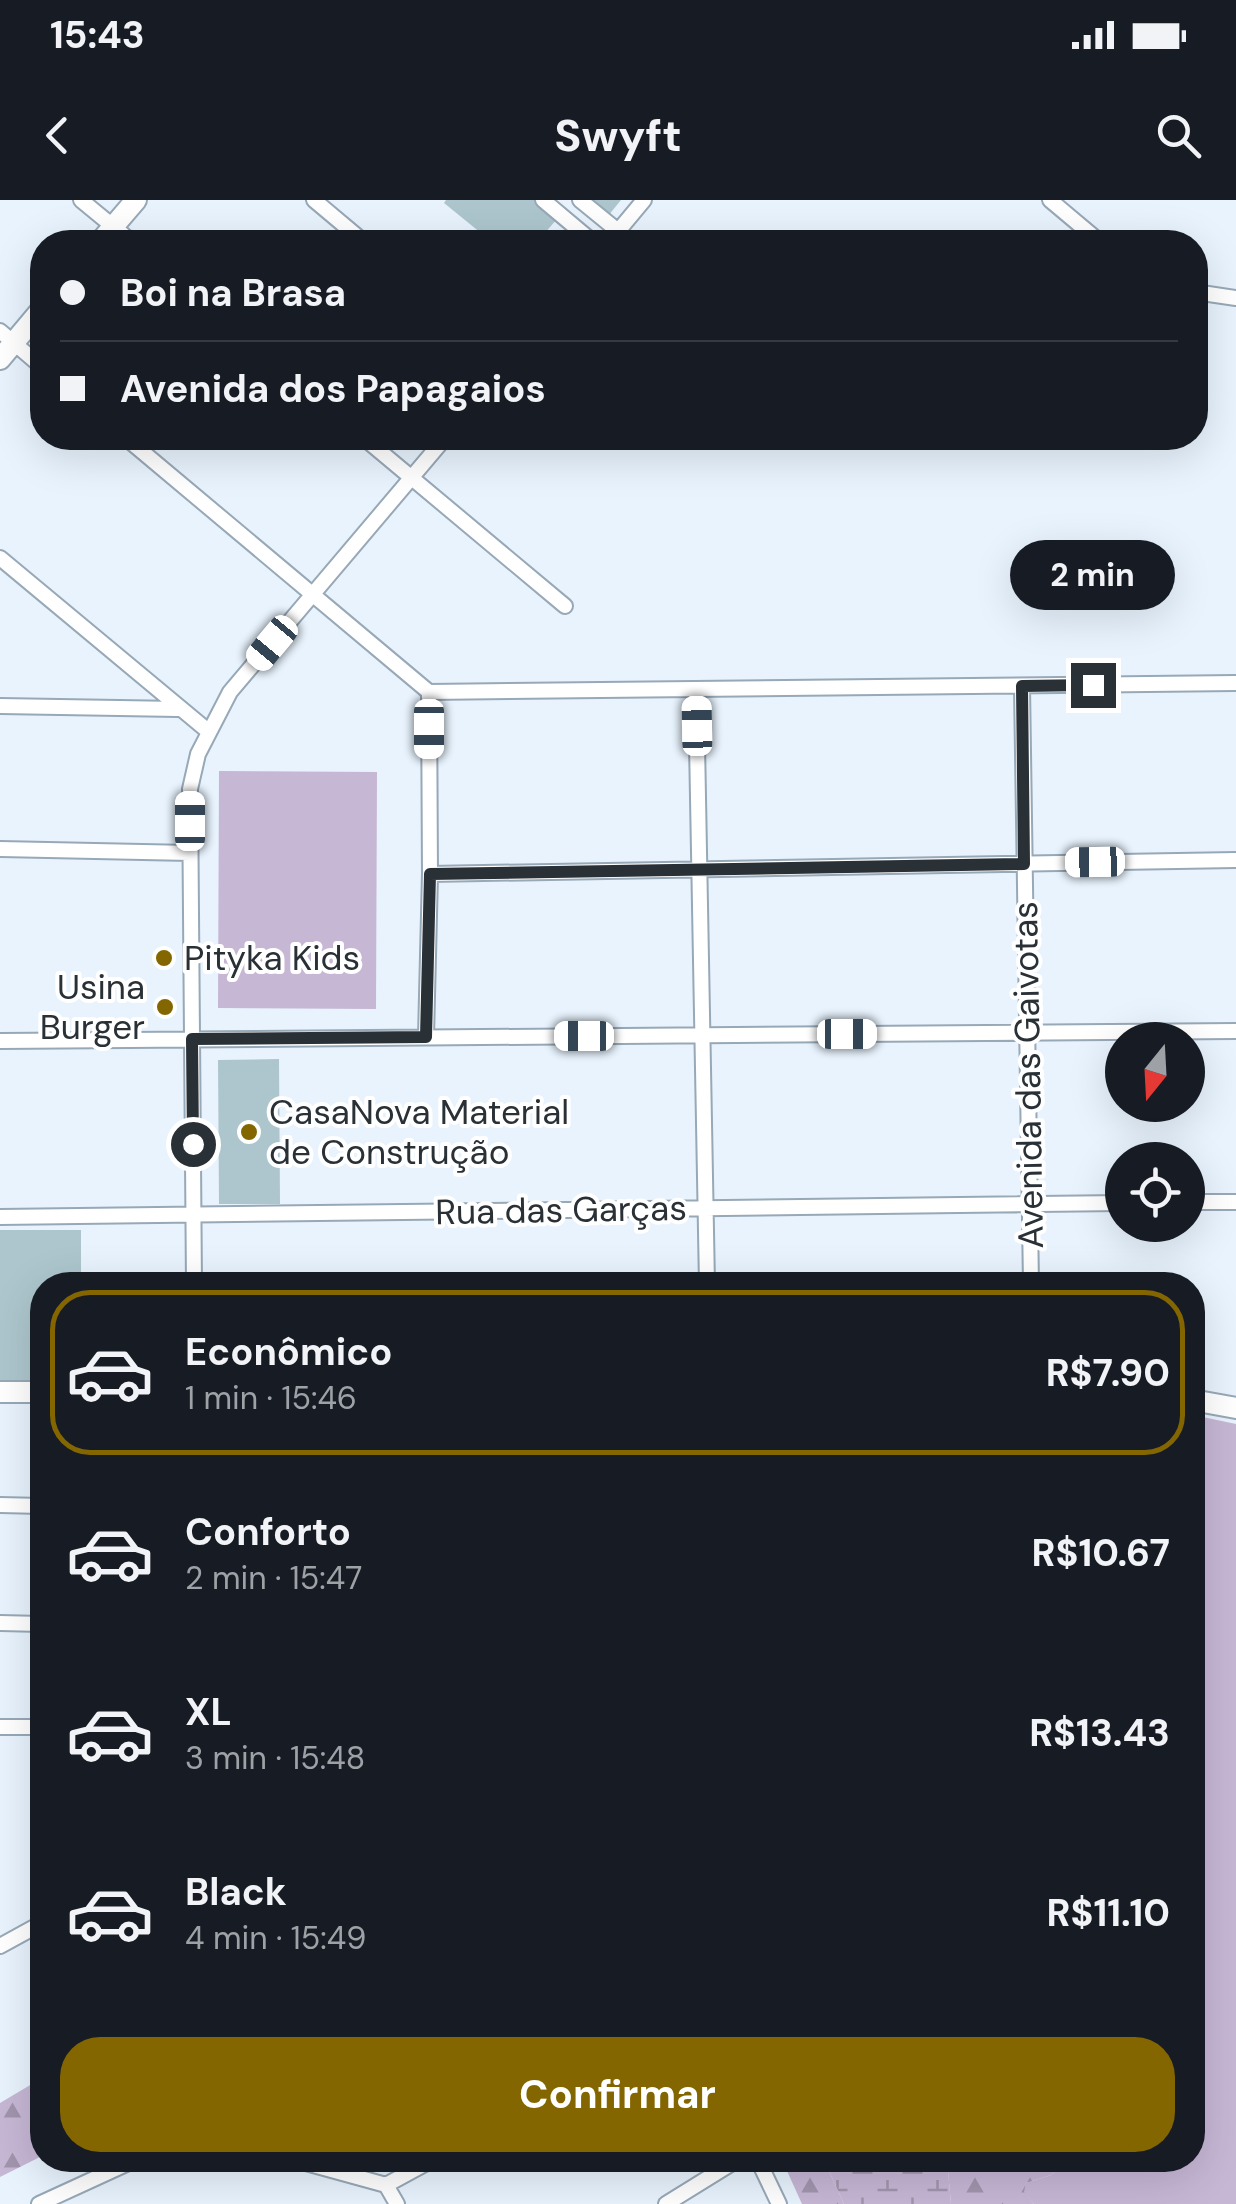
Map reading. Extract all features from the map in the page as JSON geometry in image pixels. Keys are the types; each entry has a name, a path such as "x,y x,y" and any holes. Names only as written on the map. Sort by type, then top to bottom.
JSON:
{"street":[{"path":"81,200 102,230"},
{"path":"110,230 136,200"},
{"path":"314,200 350,230"},
{"path":"542,200 578,230"},
{"path":"580,200 603,230"},
{"path":"619,230 644,200"},
{"path":"1050,200 1086,230"},
{"path":"1208,294 1236,298"},
{"path":"0,359 7,337 30,319"},
{"path":"7,337 30,357"},
{"path":"140,450 429,692 1236,684"},
{"path":"378,450 565,606"},
{"path":"194,1272 190,789 198,754 230,692 435,450"},
{"path":"0,558 208,731"},
{"name":"Avenida das Gaivotas","path":"1022,686 1031,1272"},
{"path":"696,690 707,1272"},
{"path":"426,1037 429,692"},
{"path":"0,706 179,708"},
{"path":"0,849 190,853"},
{"path":"430,874 1236,860"},
{"path":"0,1040 1236,1031"},
{"path":"1205,1202 1236,1202"},
{"name":"Rua das Garças","path":"0,1217 1105,1203"},
{"path":"0,1392 30,1392"},
{"path":"1205,1402 1236,1408"},
{"path":"0,1506 30,1506"},
{"path":"0,1623 30,1624"},
{"path":"0,1727 30,1727"},
{"path":"0,1946 30,1930"},
{"path":"39,2204 109,2172"},
{"path":"339,2172 386,2185 410,2172"},
{"path":"666,2204 718,2172"},
{"path":"764,2172 780,2204"},
{"path":"386,2185 397,2204"}],"green space":[{"path":"219,771 377,772 376,1009 218,1008"},
{"path":"1205,1418 1236,1424 1236,2204 1034,2204 1023,2192 1026,2183 1051,2175 1205,2172"},
{"path":"30,2085 30,2162 0,2177 0,2103"},
{"path":"787,2172 829,2172 844,2204 802,2204"},
{"path":"829,2172 948,2172 951,2204 844,2204"},
{"path":"948,2172 1054,2172 1026,2183 1024,2192 1034,2204 951,2204"}],"building":[{"path":"534,200 557,219 547,230 477,230 444,203"},
{"path":"589,200 621,200 608,216"},
{"name":"CasaNova Material de Construção","path":"279,1059 280,1204 219,1204 218,1060"},
{"path":"0,1230 81,1230 81,1272 30,1272 30,1381 0,1381"}],"place":[{"name":"Pityka Kids","path":"164,958"},
{"name":"Usina Burger","path":"165,1007"},
{"name":"CasaNova Material de Construção","path":"249,1132"}],"route":[{"path":"193,1144 192,1039 426,1037 430,874 1024,864 1022,686 1093,685"}]}
